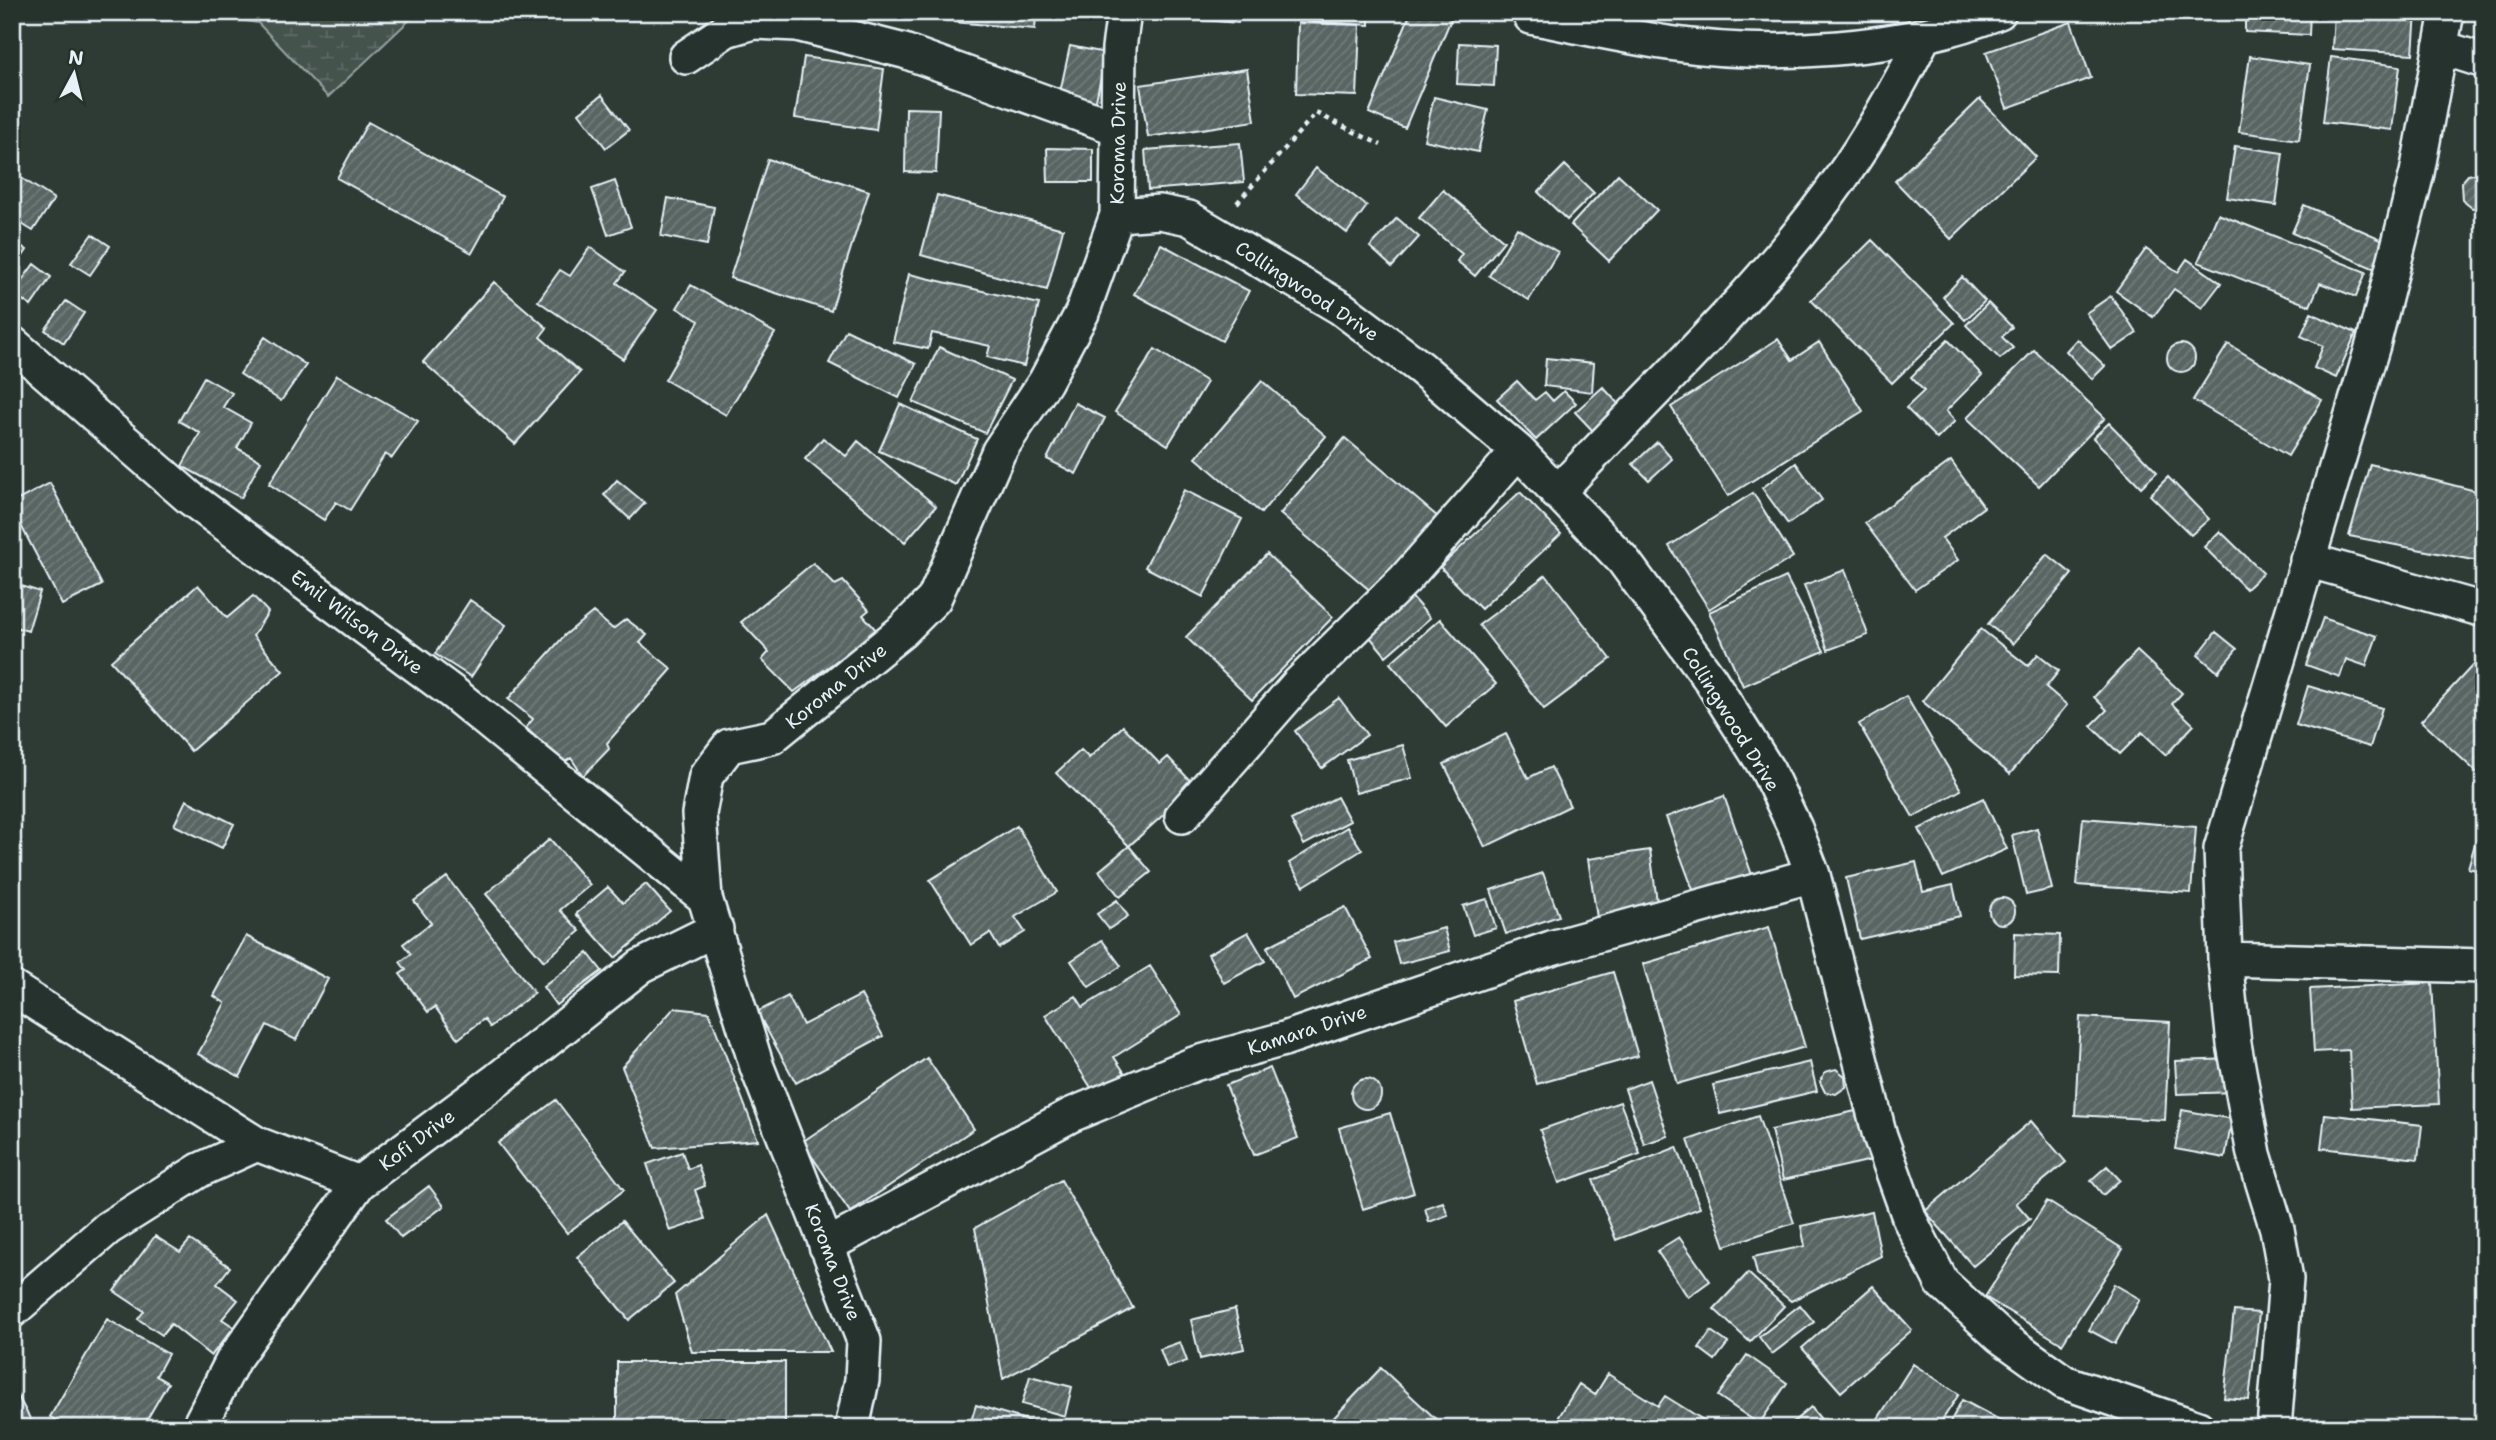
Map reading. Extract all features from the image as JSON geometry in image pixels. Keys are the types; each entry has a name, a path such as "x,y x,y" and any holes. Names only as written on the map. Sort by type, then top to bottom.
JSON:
{"street":[{"name":"Koroma Drive","path":"852,1428 862,1380 864,1341 757,1067 705,898 699,814 706,776 729,746 772,737 901,632 934,599 999,451 1045,382 1082,313 1117,215 1119,48 1124,12"},
{"path":"1531,17 1669,43 1803,51 1924,36 1999,12"},
{"path":"2274,1428 2286,1279 2277,1229 2254,1154 2234,1044 2225,959 2221,849 2373,345 2417,173 2447,12"},
{"path":"686,57 726,30 754,22 797,24 904,51 1117,128"},
{"path":"1556,493 1746,295 1832,189 1899,86 1924,36"},
{"path":"2440,47 2484,61"},
{"name":"Collingwood Drive","path":"1117,215 1160,212 1189,218 1340,308 1421,368 1518,451 1623,560 1710,680 1769,771 1813,875 1880,1136 1910,1220 1942,1283 2000,1336 2064,1382 2198,1428"},
{"name":"Emil Wilson Drive","path":"12,343 190,498 453,693 705,898"},
{"path":"1182,816 1298,684 1405,579 1518,451"},
{"path":"2307,560 2484,610"},
{"name":"Kamara Drive","path":"826,1246 1071,1115 1194,1065 1284,1039 1551,948 1813,875"},
{"name":"Kofi Drive","path":"198,1428 233,1360 359,1183 641,966 716,929"},
{"path":"2225,959 2484,967"},
{"path":"12,988 257,1144 359,1183"},
{"path":"12,1311 108,1228 200,1170 257,1144"}],"path":[{"path":"1212,231 1316,113 1381,145"}],"green space":[{"path":"191,12 418,12 328,97 258,23"}],"building":[{"path":"955,12 1089,12 1088,20 1036,16 1035,29 954,22"},
{"path":"1151,12 1193,12 1193,18 1151,17"},
{"path":"1205,12 1239,12 1238,23 1204,20"},
{"path":"1307,12 1369,12 1369,25 1307,21"},
{"path":"1411,12 1454,12 1405,128 1369,113"},
{"path":"1732,12 1773,12 1772,21 1732,17"},
{"path":"2245,12 2310,12 2309,35 2245,32"},
{"path":"2334,12 2416,12 2413,54 2332,49"},
{"path":"2071,22 2091,78 2007,108 1986,52"},
{"path":"1298,23 1360,25 1357,96 1296,94"},
{"path":"1459,43 1496,45 1494,86 1457,84"},
{"path":"1070,46 1106,53 1095,105 1059,97"},
{"path":"2250,56 2310,65 2299,140 2239,132"},
{"path":"804,57 884,69 876,130 795,118"},
{"path":"2331,57 2400,66 2392,130 2323,122"},
{"path":"1247,69 1255,121 1148,137 1140,85"},
{"path":"602,95 629,130 606,148 579,113"},
{"path":"1434,97 1488,110 1478,152 1424,140"},
{"path":"1980,99 2036,157 1951,239 1895,181"},
{"path":"906,108 939,109 936,173 905,172"},
{"path":"368,122 503,197 472,253 337,178"},
{"path":"1240,143 1244,182 1148,190 1145,150"},
{"path":"2235,146 2283,153 2276,205 2227,198"},
{"path":"1047,148 1093,149 1093,182 1048,182"},
{"path":"768,159 869,191 831,311 730,278"},
{"path":"1565,165 1594,193 1567,220 1538,192"},
{"path":"1316,168 1367,206 1347,233 1296,194"},
{"path":"12,172 54,199 33,231 12,218"},
{"path":"1618,174 1657,210 1609,261 1571,225"},
{"path":"2484,174 2484,206 2472,208 2462,200 2461,183 2468,175"},
{"path":"615,181 631,227 608,235 592,189"},
{"path":"1443,190 1504,241 1475,276 1457,261 1462,254 1419,218"},
{"path":"937,195 1063,229 1047,290 921,255"},
{"path":"668,198 714,207 707,245 661,236"},
{"path":"2304,205 2388,242 2375,269 2292,233"},
{"path":"2218,214 2366,272 2356,297 2320,283 2310,306 2198,262"},
{"path":"1397,218 1419,237 1392,267 1370,247"},
{"path":"1517,228 1558,252 1529,300 1489,276"},
{"path":"92,234 110,246 90,275 71,263"},
{"path":"12,240 27,250 12,272"},
{"path":"1872,240 1954,323 1892,383 1811,300"},
{"path":"1161,244 1249,291 1222,341 1134,294"},
{"path":"590,247 625,272 617,283 657,310 623,359 538,301 560,270 570,276"},
{"path":"2146,249 2178,272 2187,259 2221,283 2202,308 2174,289 2153,317 2116,291"},
{"path":"34,264 51,277 31,306 13,293"},
{"path":"909,274 1039,304 1024,366 987,357 990,346 932,333 928,349 893,342"},
{"path":"1962,277 1985,301 1965,320 1943,297"},
{"path":"494,282 547,328 540,337 580,372 515,444 423,362"},
{"path":"691,285 775,333 726,415 665,380 699,321 677,308"},
{"path":"2111,296 2137,333 2112,350 2086,313"},
{"path":"66,301 84,313 64,343 45,330"},
{"path":"1988,303 2012,327 2002,337 2013,348 2000,359 1966,325"},
{"path":"2311,313 2356,333 2336,378 2314,368 2323,346 2301,336"},
{"path":"846,330 916,364 899,398 829,363"},
{"path":"265,337 306,365 281,401 240,374"},
{"path":"1778,339 1792,360 1819,342 1863,411 1728,496 1671,407"},
{"path":"2077,339 2105,366 2092,379 2066,351"},
{"path":"1948,340 1982,375 1946,411 1955,421 1937,439 1906,408 1924,391 1911,377"},
{"path":"2181,344 2191,348 2195,358 2191,368 2181,372 2171,368 2167,358 2171,348"},
{"path":"2228,344 2322,400 2288,456 2193,400"},
{"path":"939,347 1012,380 985,433 913,402"},
{"path":"1155,349 1207,382 1168,445 1115,412"},
{"path":"2034,350 2105,418 2039,486 1967,418"},
{"path":"1546,358 1594,363 1592,392 1544,386"},
{"path":"337,375 418,421 392,458 385,454 350,510 336,502 324,520 269,484"},
{"path":"204,377 232,393 223,407 251,423 237,448 261,461 241,498 182,466 200,433 179,421"},
{"path":"1262,381 1326,436 1261,513 1196,458"},
{"path":"1517,381 1535,400 1545,392 1553,401 1564,391 1576,403 1536,440 1497,399"},
{"path":"1603,387 1622,408 1595,433 1575,412"},
{"path":"1075,403 1105,418 1076,474 1047,459"},
{"path":"900,404 977,439 956,485 879,451"},
{"path":"2109,423 2157,472 2141,487 2093,438"},
{"path":"823,438 846,456 858,441 936,506 905,542 805,459"},
{"path":"1345,438 1438,517 1373,593 1280,514"},
{"path":"1657,442 1672,459 1649,480 1633,464"},
{"path":"1951,461 1984,507 1942,538 1958,560 1915,590 1865,523"},
{"path":"1796,463 1822,500 1788,524 1762,488"},
{"path":"2370,464 2484,493 2484,562 2349,536"},
{"path":"2168,477 2209,519 2191,535 2150,495"},
{"path":"617,480 645,503 630,519 604,495"},
{"path":"50,483 102,585 62,605 12,508 12,503"},
{"path":"1184,490 1242,519 1203,597 1145,567"},
{"path":"1520,492 1561,534 1481,609 1440,567"},
{"path":"1753,493 1793,557 1709,609 1669,546"},
{"path":"2220,531 2263,573 2246,589 2204,547"},
{"path":"1267,554 1333,617 1252,700 1186,637"},
{"path":"2047,554 2072,574 2013,644 1988,624"},
{"path":"813,563 835,585 843,581 869,610 863,615 877,631 794,692 762,660 769,652 741,622"},
{"path":"1845,570 1868,635 1828,650 1804,585"},
{"path":"1546,575 1611,659 1544,709 1479,625"},
{"path":"1786,577 1824,651 1743,686 1709,612"},
{"path":"12,583 40,592 28,631 12,626"},
{"path":"198,585 227,618 253,596 268,612 253,636 283,671 191,751 111,661"},
{"path":"1408,593 1430,618 1386,656 1365,631"},
{"path":"470,600 506,625 471,677 435,654"},
{"path":"593,612 613,629 626,619 647,635 640,643 672,669 607,743 609,749 583,776 571,758 563,763 526,728 533,719 508,699 565,635"},
{"path":"2323,618 2377,636 2366,666 2346,659 2340,677 2306,665"},
{"path":"1440,619 1496,684 1446,727 1390,663"},
{"path":"1981,629 2028,666 2038,654 2059,671 2046,687 2067,705 2010,774 1922,701"},
{"path":"2216,632 2237,649 2218,672 2198,655"},
{"path":"2137,651 2182,693 2172,704 2194,725 2166,755 2142,732 2120,754 2091,726 2107,710 2094,697"},
{"path":"2484,653 2484,779 2421,721"},
{"path":"2308,686 2382,708 2370,747 2296,725"},
{"path":"1906,696 1961,790 1913,817 1859,724"},
{"path":"1339,698 1367,735 1322,768 1295,731"},
{"path":"1123,726 1160,764 1168,757 1195,786 1129,846 1056,773 1081,750 1089,758"},
{"path":"1506,734 1528,778 1551,767 1570,806 1485,847 1444,764"},
{"path":"1403,745 1412,778 1356,793 1347,760"},
{"path":"1724,796 1752,875 1695,895 1666,817"},
{"path":"1337,797 1350,821 1304,845 1291,820"},
{"path":"1983,798 2007,849 1943,877 1919,829"},
{"path":"186,800 234,824 222,848 174,825"},
{"path":"2083,818 2196,827 2191,893 2077,885"},
{"path":"1017,826 1057,892 1015,917 1025,932 999,948 990,933 971,945 930,880"},
{"path":"1347,827 1362,850 1304,886 1289,863"},
{"path":"2037,828 2052,889 2026,895 2012,835"},
{"path":"2477,837 2484,839 2484,872 2468,868"},
{"path":"550,839 590,885 560,910 580,931 544,961 486,894"},
{"path":"1129,846 1151,872 1120,897 1099,871"},
{"path":"1650,850 1658,909 1597,918 1588,859"},
{"path":"1916,862 1923,892 1953,885 1960,916 1860,939 1846,878"},
{"path":"1543,873 1559,916 1506,934 1491,890"},
{"path":"447,877 534,993 490,1027 484,1019 458,1039 435,1007 428,1012 400,974 406,970 400,962 411,954 403,944 431,923 414,901"},
{"path":"646,884 670,911 615,958 576,914 608,887 623,903"},
{"path":"2002,898 2011,902 2015,911 2011,920 2002,924 1993,920 1989,911 1993,902"},
{"path":"1487,899 1496,928 1473,935 1463,906"},
{"path":"1117,900 1128,916 1109,929 1097,914"},
{"path":"1345,907 1372,959 1293,999 1267,947"},
{"path":"1769,927 1805,1047 1677,1084 1643,964"},
{"path":"1444,928 1450,951 1399,964 1393,942"},
{"path":"1248,932 1265,961 1224,983 1208,954"},
{"path":"2015,933 2060,935 2059,976 2014,975"},
{"path":"246,936 328,979 296,1040 267,1025 240,1077 198,1054 225,1003 214,996"},
{"path":"1102,940 1121,966 1089,987 1071,961"},
{"path":"588,953 602,971 556,1005 543,987"},
{"path":"1150,966 1181,1015 1114,1057 1126,1075 1095,1094 1045,1015 1076,996 1083,1007"},
{"path":"1613,972 1638,1056 1537,1084 1513,1001"},
{"path":"2432,983 2439,1104 2352,1108 2349,1050 2314,1052 2310,989"},
{"path":"861,995 883,1036 796,1083 757,1012 788,996 803,1025"},
{"path":"674,1008 709,1012 758,1140 655,1148 622,1067"},
{"path":"2080,1017 2170,1022 2165,1120 2075,1115"},
{"path":"927,1058 974,1129 850,1212 802,1142"},
{"path":"2234,1059 2235,1092 2177,1094 2175,1061"},
{"path":"1810,1062 1817,1091 1720,1114 1713,1085"},
{"path":"1270,1068 1298,1138 1254,1155 1226,1085"},
{"path":"1836,1069 1845,1076 1846,1087 1836,1094 1825,1092 1820,1082 1825,1072"},
{"path":"1366,1079 1372,1080 1380,1088 1380,1100 1372,1108 1366,1109 1360,1108 1352,1100 1351,1094 1352,1088 1360,1080"},
{"path":"1649,1080 1668,1136 1644,1144 1625,1089"},
{"path":"556,1100 624,1190 567,1233 498,1143"},
{"path":"1620,1102 1640,1154 1559,1183 1540,1130"},
{"path":"1860,1110 1872,1160 1783,1180 1771,1130"},
{"path":"2182,1110 2232,1119 2225,1158 2175,1149"},
{"path":"1390,1113 1414,1193 1363,1209 1339,1128"},
{"path":"2325,1114 2422,1125 2418,1159 2321,1148"},
{"path":"1758,1116 1794,1223 1725,1246 1688,1140"},
{"path":"2031,1121 2066,1162 2016,1203 2030,1219 1973,1266 1925,1211"},
{"path":"1677,1147 1700,1208 1616,1240 1593,1180"},
{"path":"682,1152 688,1169 698,1165 705,1186 695,1190 705,1219 670,1231 647,1164"},
{"path":"2107,1166 2120,1180 2103,1195 2091,1180"},
{"path":"1061,1180 1133,1308 1003,1379 975,1228"},
{"path":"429,1186 444,1206 401,1238 386,1219"},
{"path":"2047,1201 2123,1249 2062,1344 1985,1297"},
{"path":"1443,1202 1448,1215 1429,1222 1425,1208"},
{"path":"1872,1211 1881,1256 1791,1301 1757,1274 1753,1257 1805,1246 1801,1226"},
{"path":"768,1215 831,1352 692,1352 675,1295"},
{"path":"622,1221 674,1283 629,1320 577,1257"},
{"path":"155,1236 180,1252 190,1240 230,1267 217,1284 238,1300 222,1319 234,1327 211,1356 171,1324 162,1335 138,1319 144,1311 114,1291"},
{"path":"1679,1237 1710,1281 1688,1297 1657,1251"},
{"path":"1748,1273 1784,1306 1750,1342 1714,1309"},
{"path":"2114,1284 2140,1299 2115,1344 2089,1330"},
{"path":"1873,1286 1912,1330 1841,1392 1802,1348"},
{"path":"1800,1305 1814,1322 1772,1354 1759,1337"},
{"path":"1235,1309 1244,1349 1200,1359 1191,1320"},
{"path":"2234,1311 2259,1313 2249,1400 2224,1398"},
{"path":"107,1319 168,1354 156,1376 168,1383 142,1428 69,1428 50,1417"},
{"path":"1711,1331 1728,1343 1715,1360 1699,1348"},
{"path":"1180,1342 1187,1361 1167,1368 1160,1349"},
{"path":"1747,1355 1787,1383 1759,1424 1718,1396"},
{"path":"617,1362 785,1362 785,1428 617,1428"},
{"path":"1913,1364 1959,1394 1937,1428 1872,1428"},
{"path":"1381,1368 1438,1421 1432,1428 1324,1428"},
{"path":"1608,1374 1658,1406 1665,1396 1716,1428 1552,1428 1579,1384 1595,1395"},
{"path":"1030,1376 1072,1387 1065,1416 1022,1404"},
{"path":"12,1385 35,1428 12,1428"},
{"path":"1962,1400 2011,1426 2010,1428 1947,1428"},
{"path":"976,1405 1049,1427 1049,1428 969,1428"},
{"path":"1811,1407 1828,1428 1786,1428"}]}
